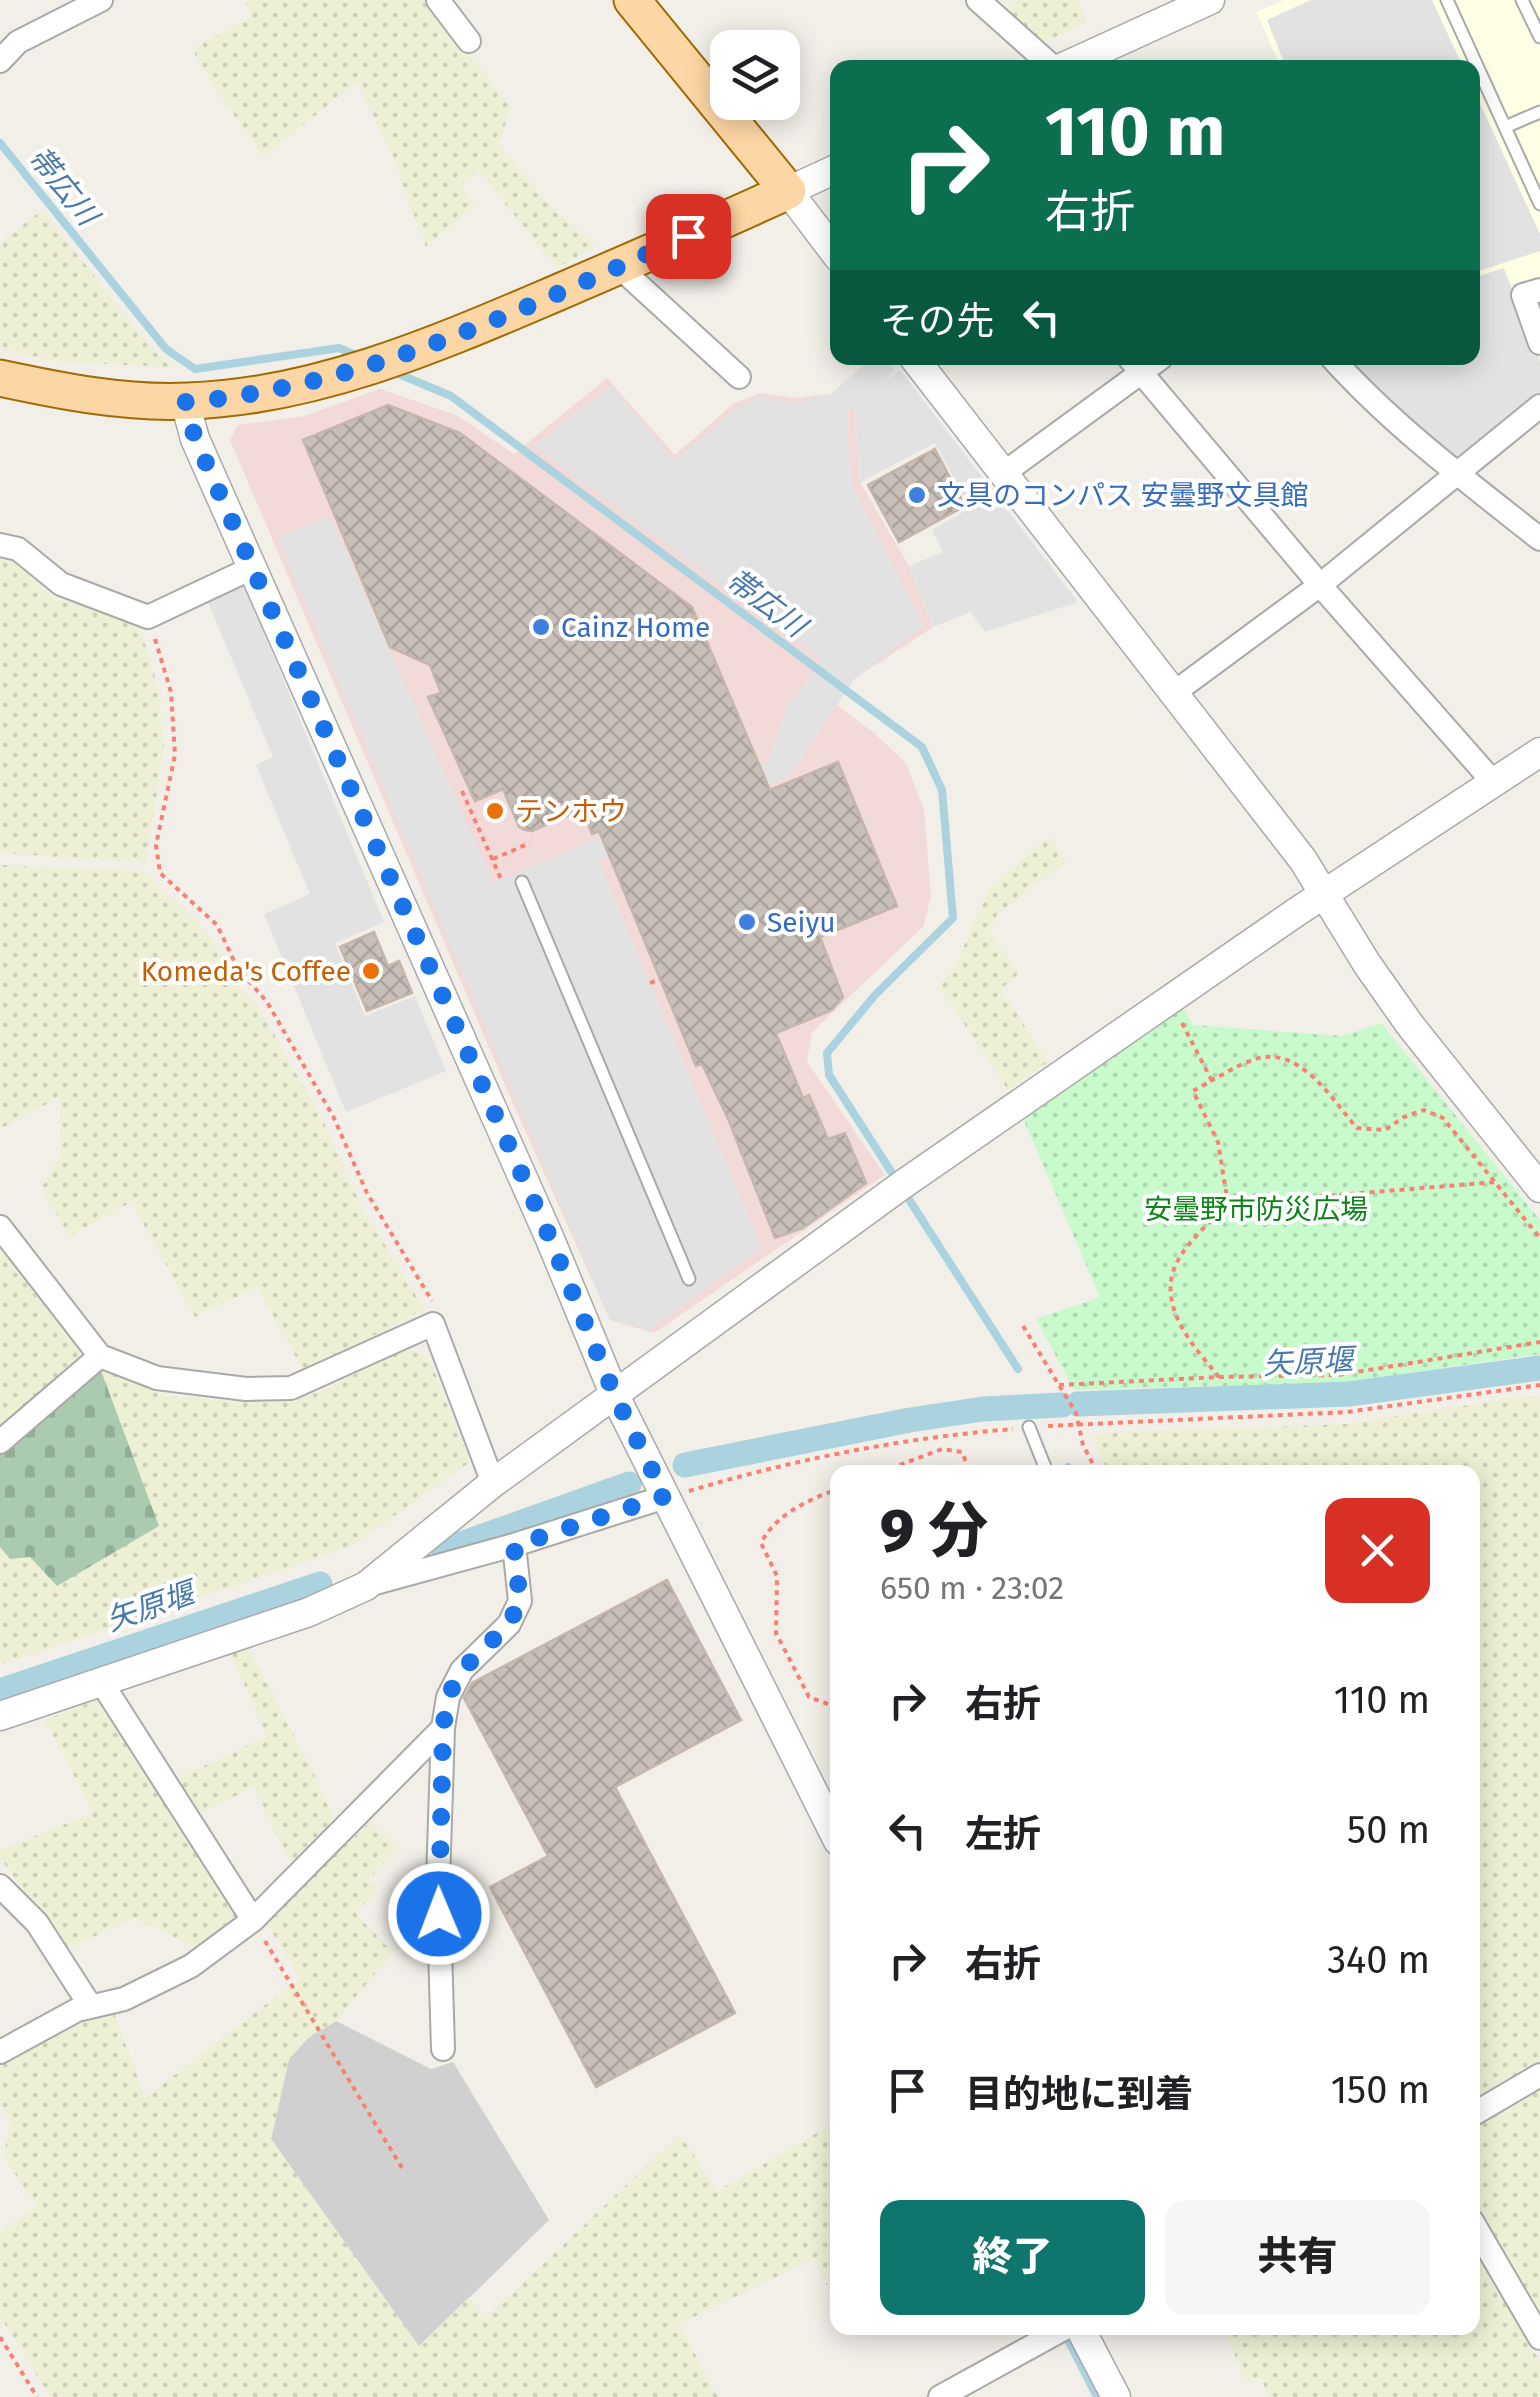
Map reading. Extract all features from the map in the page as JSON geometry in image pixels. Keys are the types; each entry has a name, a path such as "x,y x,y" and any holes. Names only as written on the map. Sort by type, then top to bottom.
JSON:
{"main road":[{"path":"0,378 72,393 185,402 291,388 356,370 497,319 788,191 632,0"}],"street":[{"path":"0,61 18,42 101,0"},
{"path":"438,0 470,41"},
{"path":"978,0 1049,60"},
{"path":"1074,60 1175,8 1210,0"},
{"path":"830,172 788,191 830,246"},
{"path":"618,266 739,378"},
{"path":"1540,290 1522,295 1540,343"},
{"path":"920,365 1303,860 1410,1025 1531,1180"},
{"path":"1004,472 1134,365"},
{"path":"1136,365 1494,783"},
{"path":"1338,365 1364,394 1540,539"},
{"path":"185,402 195,438 550,1238 615,1396 830,1822"},
{"path":"1175,692 1320,584 1540,406"},
{"path":"0,545 18,548 61,584 148,616 252,568"},
{"path":"366,1586 493,1483 902,1185 1324,894 1540,752"},
{"path":"0,1228 100,1356 157,1378 246,1389 291,1388 433,1324 493,1483"},
{"path":"0,1442 100,1356"},
{"path":"0,1716 309,1612 366,1586 514,1546 665,1496"},
{"path":"442,2049 438,1881 443,1728 448,1696 462,1670 509,1624 520,1601 514,1546"},
{"path":"100,1680 252,1920"},
{"path":"0,2052 77,2010 124,1999 191,1966 252,1920 443,1728"},
{"path":"0,1886 37,1923 90,2007"},
{"path":"1480,2110 1540,2075"},
{"path":"1480,2235 1540,2338"},
{"path":"940,2397 1052,2335"},
{"path":"1084,2335 1116,2397"}],"lane":[{"path":"1448,0 1475,60"},
{"path":"1522,0 1540,38"},
{"path":"1480,72 1540,204"},
{"path":"1505,128 1540,112"},
{"path":"522,882 688,1279"},
{"path":"1029,1427 1043,1465"}],"path":[{"path":"148,616 171,692 175,755 156,845 160,874 217,925 236,967 267,1002 332,1116 366,1193 437,1310 433,1324"},
{"path":"462,792 501,879"},
{"path":"492,859 530,843"},
{"path":"650,983 660,979"},
{"path":"1180,1021 1212,1081"},
{"path":"1228,1204 1218,1142 1193,1092 1263,1056 1303,1068 1357,1128 1385,1130 1424,1110 1443,1118 1540,1238"},
{"path":"1219,1377 1191,1343 1174,1311 1173,1272 1192,1241 1228,1204 1531,1180"},
{"path":"1023,1326 1076,1413 1083,1445 1093,1465"},
{"path":"1059,1385 1338,1375 1540,1342"},
{"path":"665,1496 754,1472 931,1436 1078,1424 1347,1412 1540,1386"},
{"path":"900,1465 942,1449 962,1452 967,1465"},
{"path":"828,1704 810,1696 776,1633 777,1576 761,1543 769,1528 807,1501 830,1492"},
{"path":"252,1920 402,2168"},
{"path":"0,2337 37,2397"}],"shaded area":[{"path":"245,0 428,0 511,108 499,143 549,205 597,246 557,268 478,170 461,186 475,205 426,247 389,148 357,82 263,157 192,49 252,17"},
{"path":"1014,0 1078,0 1087,22 1040,44 1005,11"},
{"path":"1284,0 1540,0 1540,277 1512,284 1540,362 1480,358 1480,60 1278,60 1256,12"},
{"path":"1311,0 1432,0 1460,60 1283,60 1267,20"},
{"path":"1480,103 1540,234 1540,251 1480,271"},
{"path":"42,210 171,367 62,362 0,349 0,243"},
{"path":"1504,268 1540,362 1540,400 1462,463 1351,365 1480,365 1480,276"},
{"path":"864,365 890,365 895,371 854,406 860,482 909,566 933,627 854,679 837,705 906,763 924,810 931,897 923,927 812,1032 807,1062 885,1175 654,1333 610,1320 515,1108 230,440 238,425 304,416 380,389 456,415 514,454 607,378 675,455 733,404 760,393 794,398 831,394"},
{"path":"864,365 890,365 895,371 882,383 900,370 1078,602 985,632 971,612 933,627 909,566 943,552 932,530 970,508 935,443 860,482 854,407 846,413 852,484 924,626 854,679 790,776 598,860 762,1248 649,1330 610,1320 277,537 330,516 493,883 767,764 787,706 822,660 534,446 611,385 675,461 734,410 759,397 794,403 831,394"},
{"path":"0,557 13,560 53,598 138,621 159,690 164,748 146,863 0,853"},
{"path":"244,585 384,922 335,943 365,1016 415,996 446,1071 346,1112 264,914 310,894 256,765 273,757 207,600"},
{"path":"1049,836 1066,862 997,914 991,934 1019,973 1001,989 1048,1062 1008,1090 939,986 956,964 989,889"},
{"path":"0,865 144,871 212,937 231,976 260,1010 322,1118 360,1203 424,1309 304,1372 257,1287 195,1317 131,1202 70,1236 45,1196 43,1185 60,1156 60,1097 0,1129"},
{"path":"0,1244 41,1303 80,1346 83,1362 0,1432"},
{"path":"406,1348 431,1362 470,1462 352,1546 0,1665 0,1547 10,1559 100,1368 165,1396 267,1403 318,1393"},
{"path":"1540,1397 1540,2063 1480,2099 1480,1465 1105,1465 1092,1439 1102,1433 1345,1424"},
{"path":"249,1648 338,1828 294,1871 254,1787 198,1814 177,1779 267,1736 231,1654"},
{"path":"99,1699 239,1914 194,1947 134,1918 67,1949 0,1858 0,1850 93,1813 45,1720"},
{"path":"369,1823 399,1847 369,1880 378,1888 356,1914 393,1952 336,2021 308,2038 289,2059 271,2139 419,2346 469,2297 486,2318 680,2134 717,2191 830,2125 830,2292 813,2259 679,2324 718,2397 50,2397 0,2316 0,2231 37,2205 3,2157 11,2121 0,2106 0,2061 84,2019 114,2012 145,2098 300,1978 265,1921"},
{"path":"336,2021 431,2069 453,2062 549,2220 419,2347 271,2139 289,2059 308,2038"},
{"path":"1540,2085 1540,2314 1480,2213 1480,2119"},
{"path":"1480,2258 1540,2362 1540,2397 1268,2397 1261,2377 1244,2380 1228,2335 1480,2335"}],"green space":[{"name":"安曇野市防災広場","path":"1181,1004 1193,1025 1342,1036 1381,1023 1540,1220 1540,1354 1338,1383 1074,1390 1036,1319 1100,1297 1022,1116"},
{"path":"100,1368 159,1526 57,1586 30,1557 10,1559 0,1547 0,1450"}],"building":[{"path":"388,405 460,433 692,607 770,790 838,762 897,906 820,937 843,997 832,1010 776,1033 803,1098 809,1095 828,1139 845,1133 866,1183 803,1228 775,1238 729,1121 702,1064 696,1066 599,831 592,834 582,809 532,831 525,830 519,827 503,789 475,801 428,697 441,693 430,665 390,647 303,440"},
{"name":"文具のコンパス 安曇野文具館","path":"935,449 965,506 899,542 868,485"},
{"path":"374,932 388,966 399,961 412,993 367,1011 340,947"},
{"path":"667,1580 741,1720 615,1787 735,2013 596,2087 490,1887 548,1856 464,1698 472,1683"}],"waterway":[{"name":"帯広川","path":"0,143 166,349 195,369 339,348 358,356"},
{"name":"帯広川","path":"394,372 451,396 922,747 942,790 953,918 875,995 827,1053 829,1075 1018,1369"},
{"name":"矢原堰","path":"1078,1404 1349,1394 1540,1368"},
{"name":"矢原堰","path":"685,1465 910,1420 983,1409 1062,1405"},
{"name":"矢原堰","path":"444,1550 629,1484"},
{"name":"矢原堰","path":"0,1691 320,1584"},
{"name":"帯広川","path":"1066,2335 1097,2397"}],"place":[{"name":"文具のコンパス 安曇野文具館","path":"917,495"},
{"name":"Cainz Home","path":"541,627"},
{"name":"テンホウ","path":"495,811"},
{"name":"Seiyu","path":"747,922"},
{"name":"Komeda's Coffee","path":"371,971"}],"route":[{"path":"439,1914 443,1728 448,1696 462,1670 509,1624 520,1601 514,1546 665,1496 615,1396 550,1238 195,438 185,402 291,388 356,370 497,319 688,236"}]}
